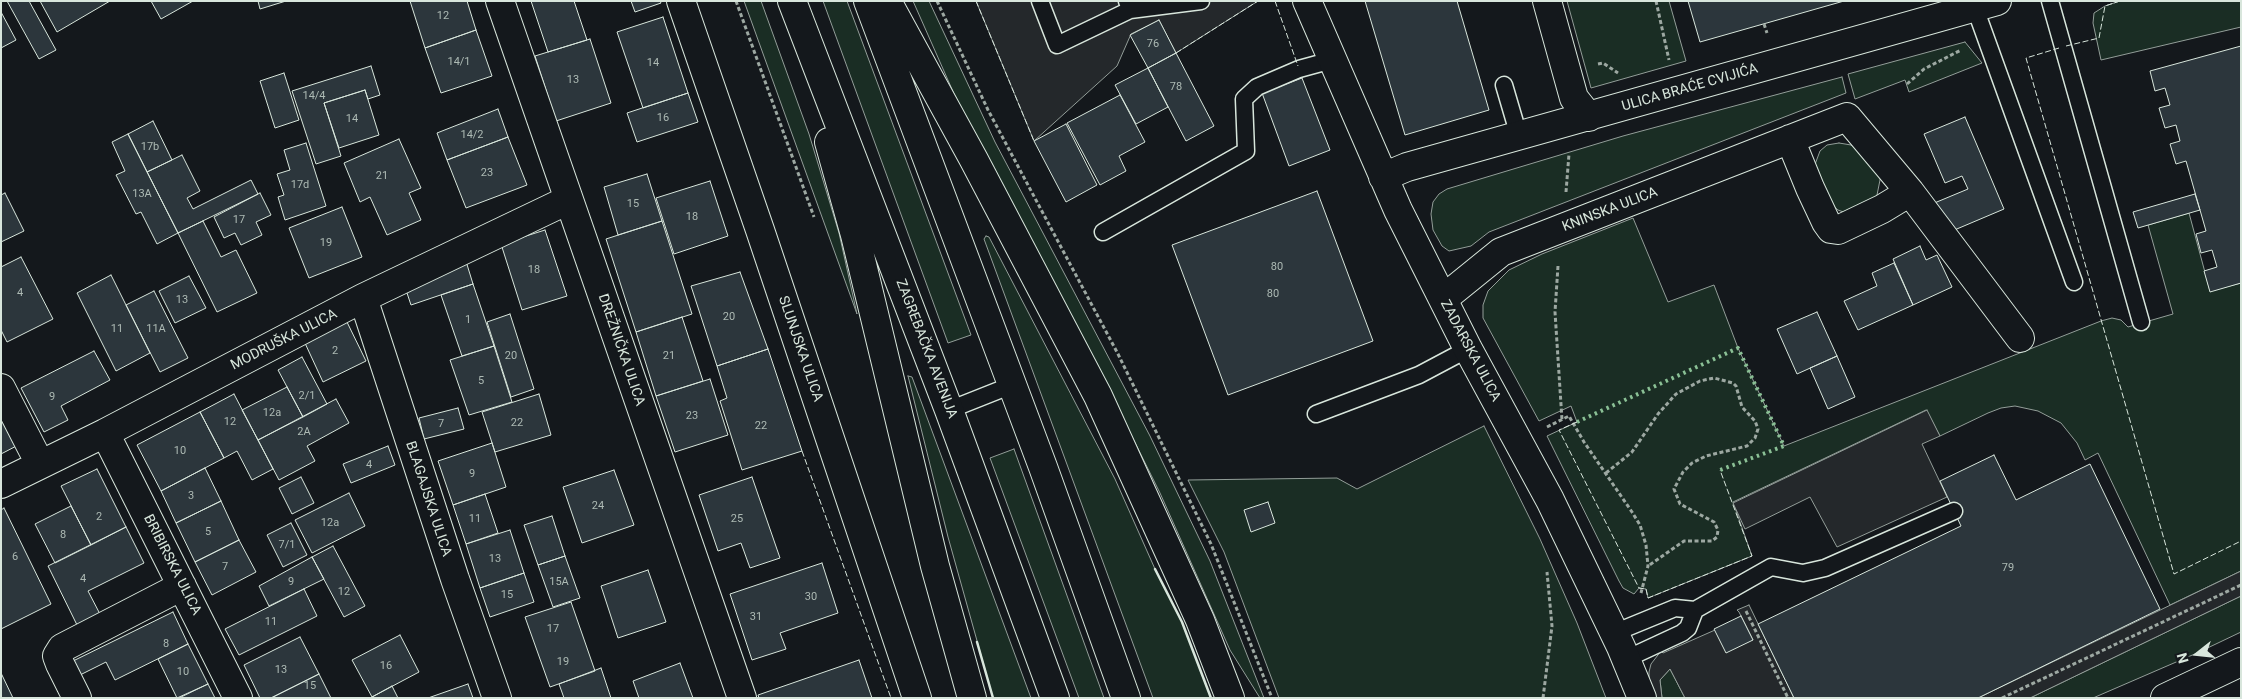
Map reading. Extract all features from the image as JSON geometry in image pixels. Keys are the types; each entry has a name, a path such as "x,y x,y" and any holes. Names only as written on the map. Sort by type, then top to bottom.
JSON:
{"street":[{"name":"DREŽNIČKA ULICA","path":"500,1 742,698"},
{"name":"SLUNJSKA ULICA","path":"681,1 764,240 917,698"},
{"path":"788,1 817,95 855,235 935,566 972,698"},
{"name":"ZAGREBAČKA AVENIJA","path":"792,1 949,410 1056,698"},
{"path":"868,1 1012,385 1126,698"},
{"path":"886,1 974,160 1098,396 1200,620 1230,698"},
{"name":"ZADARSKA ULICA","path":"1307,1 1382,177 1468,349 1550,500 1614,633 1642,698"},
{"path":"1547,1 1574,98 1589,117"},
{"name":"ULICA BRAĆE CVIJIĆA","path":"1382,177 1407,167 1986,4"},
{"name":"KNINSKA ULICA","path":"1443,299 1500,252 1847,117 1910,192 2020,338"},
{"path":"1790,140 1818,205 1831,229 1838,230 1882,209 1910,192"},
{"name":"MODRUŠKA ULICA","path":"1,484 363,298 568,200"},
{"name":"BLAGAJSKA ULICA","path":"363,298 452,570 497,698"},
{"path":"1,388 40,464"},
{"name":"BRIBIRSKA ULICA","path":"105,432 238,698"},
{"path":"77,698 57,656 62,648 182,586"},
{"path":"2166,698 2241,662"}],"lane":[{"path":"1040,1 1056,44 1129,6 1202,2"},
{"path":"2050,1 2141,322"},
{"path":"1986,4 1985,38 2074,282"},
{"path":"1103,232 1246,152 1244,99 1257,87 1299,69 1332,60"},
{"path":"1504,85 1519,136"},
{"path":"1316,414 1419,375 1468,349"},
{"path":"949,410 1012,385"},
{"path":"1614,633 1675,608 1695,610 1771,567 1803,573 1825,568 1954,511"},
{"path":"1626,659 1682,633 1688,628 1695,610"}],"path":[{"path":"1656,1 1670,68"},
{"path":"1907,84 1924,70 1985,38"},
{"path":"1565,198 1570,145"},
{"path":"1558,265 1555,312 1562,420"},
{"path":"1606,473 1632,452 1658,414 1676,394 1700,381 1714,378 1733,383 1736,386 1742,407 1756,421 1758,429 1755,438 1746,446 1706,456 1692,463 1683,472 1674,489 1680,504 1714,522 1718,530 1717,537 1712,541 1684,541 1648,566"},
{"path":"1545,428 1569,416 1640,525 1646,545 1648,566 1642,592 1636,595"},
{"path":"1543,698 1552,626 1547,571"},
{"path":"2002,698 2241,585"},
{"path":"1735,588 1788,698"}],"green space":[{"path":"744,1 761,1 809,134 839,233 857,314"},
{"path":"823,1 847,1 971,335 948,343"},
{"path":"913,1 929,1 995,142 1150,436 1210,561 1264,698 1260,698 1230,650 1160,493 1091,354 955,96"},
{"path":"1567,1 1669,1 1686,61 1591,88"},
{"path":"2120,1 2241,1 2241,27 2101,60 2093,23 2094,13 2105,6"},
{"path":"1965,42 1982,63 1909,92 1905,80 1855,99 1848,74"},
{"path":"1842,77 1846,93 1489,232 1471,246 1449,251 1442,246 1433,230 1431,214 1433,202 1439,194 1447,189 1623,136"},
{"path":"1839,143 1851,145 1865,153 1881,175 1877,195 1869,205 1846,213 1838,210 1827,201 1814,167 1820,151 1827,145"},
{"path":"2189,213 2210,291 2241,283 2241,571 2170,605 2098,453 2085,460 2077,443 2061,423 2038,411 2015,406 2001,408 1988,413 1940,436 1926,410 1733,502 1752,556 1648,598 1646,589 1639,588 1634,594 1623,588 1619,581 1547,436 1577,422 1571,406 1539,421 1483,318 1483,305 1488,291 1509,270 1542,254 1633,218 1668,302 1714,285 1738,348 1784,446 2101,321 2112,318 2121,320 2128,327 2173,314 2148,225"},
{"path":"986,236 989,237 1115,479 1155,569 1182,622 1211,698 1153,698 984,239"},
{"path":"908,376 912,377 1031,698 993,698 948,537"},
{"path":"1484,426 1540,539 1577,623 1606,698 1279,698 1224,552 1188,480 1337,478 1357,489"},
{"path":"1014,449 1104,698 1079,698 990,458"},
{"path":"2241,596 2241,632 2093,698 2030,698"},
{"path":"1670,669 1685,698 1662,698 1660,680"}],"shaded area":[{"path":"976,1 1258,1 1176,53 1159,20 1131,34 1117,66 1034,141"},
{"path":"1927,410 1940,436 1922,444 1947,497 1837,547 1810,497 1745,529 1733,503"},
{"path":"2241,571 2241,596 2030,698 1978,698"},
{"path":"1749,605 1794,698 1685,698 1670,669 1660,680 1662,698 1654,698 1649,682 1649,672 1651,664 1661,651 1663,653 1715,630 1753,640 1737,610"}],"building":[{"path":"7,1 29,1 56,50 39,59"},
{"path":"40,1 110,1 57,32"},
{"path":"151,1 193,1 161,19"},
{"path":"258,1 286,1 260,9"},
{"path":"410,1 467,1 476,30 425,48"},
{"path":"531,1 574,1 587,40 548,52"},
{"path":"631,1 660,1 661,3 635,12"},
{"path":"1365,1 1457,1 1489,110 1405,135"},
{"path":"1688,1 1844,1 1700,42"},
{"path":"1,12 16,40 1,48"},
{"path":"663,17 688,93 643,108 617,32"},
{"path":"1159,20 1176,53 1148,68 1130,35"},
{"path":"476,30 492,76 441,93 425,48"},
{"path":"590,39 611,103 556,121 535,56"},
{"path":"2241,46 2241,283 2210,292 2204,271 2217,267 2212,250 2201,253 2196,234 2206,231 2186,161 2176,164 2170,144 2180,141 2176,125 2165,128 2159,108 2170,105 2165,88 2155,91 2150,71"},
{"path":"1176,53 1214,126 1186,141 1148,68"},
{"path":"371,66 380,95 368,99 365,90 324,103 341,156 316,164 292,91"},
{"path":"1148,68 1168,107 1136,124 1115,85"},
{"path":"284,73 299,120 275,128 260,81"},
{"path":"1302,78 1330,150 1289,166 1262,93"},
{"path":"365,90 379,135 339,148 324,103"},
{"path":"688,93 698,122 637,142 627,113"},
{"path":"1120,95 1145,142 1119,156 1126,171 1100,185 1067,123"},
{"path":"498,109 508,137 447,160 437,133"},
{"path":"1965,117 2004,209 1945,234 1932,204 1968,189 1962,176 1945,183 1924,134"},
{"path":"153,121 172,160 147,172 128,134"},
{"path":"1066,124 1097,185 1066,202 1034,141"},
{"path":"128,134 178,233 157,244 141,212 136,214 116,175 125,171 112,142"},
{"path":"508,137 527,185 466,208 447,160"},
{"path":"399,139 421,188 409,193 421,220 387,235 370,197 360,202 344,163"},
{"path":"306,143 326,206 285,220 278,197 284,195 277,174 290,170 284,150"},
{"path":"182,155 200,191 187,198 193,209 251,180 258,194 178,233 147,172"},
{"path":"647,174 662,221 618,235 604,187"},
{"path":"710,181 728,236 674,254 656,198"},
{"path":"1317,191 1373,341 1228,395 1172,245"},
{"path":"5,193 24,231 1,242 1,195"},
{"path":"260,193 271,215 256,222 262,235 241,245 235,233 224,238 214,217"},
{"path":"2195,194 2200,210 2138,228 2133,212"},
{"path":"342,207 362,257 309,278 289,228"},
{"path":"203,221 221,257 236,250 257,293 217,312 178,233"},
{"path":"662,221 692,314 636,332 606,239"},
{"path":"545,230 567,296 522,310 501,244"},
{"path":"1920,246 1926,260 1937,255 1952,287 1913,305 1893,259"},
{"path":"21,257 53,319 7,342 1,330 1,267"},
{"path":"465,258 473,284 411,305 405,287"},
{"path":"1894,263 1913,305 1858,330 1844,301 1877,286 1872,273"},
{"path":"740,272 768,349 717,366 691,286"},
{"path":"111,275 150,353 116,371 77,293"},
{"path":"189,276 206,308 175,323 159,291"},
{"path":"473,284 494,346 462,356 441,295"},
{"path":"154,291 188,358 160,372 126,305"},
{"path":"1817,312 1837,356 1797,374 1777,329"},
{"path":"510,314 534,389 511,397 487,322"},
{"path":"682,317 703,381 656,396 636,332"},
{"path":"346,320 366,361 323,382 304,341"},
{"path":"494,346 512,402 469,415 450,360"},
{"path":"768,349 802,451 742,470 720,401 727,398 717,366"},
{"path":"94,351 110,380 61,406 68,420 44,432 21,388"},
{"path":"1837,356 1855,397 1828,409 1810,368"},
{"path":"302,357 327,404 303,417 278,370"},
{"path":"710,379 728,435 675,452 656,396"},
{"path":"287,387 303,417 258,440 242,410"},
{"path":"234,394 273,469 252,480 237,451 224,458 200,412"},
{"path":"539,394 551,435 495,452 482,412"},
{"path":"336,399 349,423 307,446 315,461 279,480 258,440"},
{"path":"1,400 24,442 1,454"},
{"path":"458,408 464,429 424,439 419,418"},
{"path":"200,412 224,458 161,491 137,445"},
{"path":"492,443 506,487 453,505 438,461"},
{"path":"388,446 395,465 351,483 343,464"},
{"path":"1994,455 2016,500 2090,464 2160,609 1978,698 1794,698 1758,624 1961,526 1940,481"},
{"path":"205,468 221,501 176,523 161,491"},
{"path":"97,469 126,527 91,545 61,486"},
{"path":"614,470 634,525 582,543 563,487"},
{"path":"301,477 314,503 292,514 279,488"},
{"path":"752,477 780,558 750,568 741,543 718,551 699,495"},
{"path":"349,493 365,526 312,553 295,520"},
{"path":"485,494 498,533 466,544 453,505"},
{"path":"221,501 239,540 195,562 176,523"},
{"path":"1268,502 1275,523 1251,532 1244,510"},
{"path":"71,506 91,545 55,563 35,524"},
{"path":"4,508 51,604 1,629 1,510"},
{"path":"552,516 565,556 538,565 524,525"},
{"path":"291,523 307,555 283,567 267,535"},
{"path":"126,527 144,563 88,591 101,616 78,627 48,566"},
{"path":"510,530 524,573 480,588 466,544"},
{"path":"239,540 256,572 212,595 195,562"},
{"path":"333,546 365,606 344,617 312,557"},
{"path":"565,556 580,598 553,607 538,565"},
{"path":"312,557 324,579 269,606 259,586"},
{"path":"822,563 838,613 780,633 786,649 752,660 730,594"},
{"path":"648,570 666,622 618,638 601,586"},
{"path":"524,573 534,602 490,617 480,588"},
{"path":"304,589 317,616 239,655 225,629"},
{"path":"571,602 595,671 550,687 525,617"},
{"path":"173,612 188,644 115,680 106,662 78,676 71,662"},
{"path":"1741,616 1753,640 1726,653 1714,629"},
{"path":"400,635 419,672 372,697 352,660"},
{"path":"300,637 319,674 271,698 260,698 244,665"},
{"path":"188,644 208,684 177,698 158,659"},
{"path":"859,660 872,698 759,698 758,695"},
{"path":"680,663 693,698 639,698 633,681"},
{"path":"601,668 611,698 564,698 559,684"},
{"path":"1,673 13,698 1,698"},
{"path":"319,674 331,698 271,698"},
{"path":"208,684 215,698 179,698"},
{"path":"468,684 473,698 428,698"},
{"path":"392,686 398,698 372,698 372,697"}],"hedge":[{"path":"1577,422 1738,348 1784,446 1720,470"}],"fence":[{"path":"976,1 1034,141"},
{"path":"1176,53 1258,1"},
{"path":"1275,1 1298,66"},
{"path":"2066,46 2099,38 2105,6 2120,1"},
{"path":"2059,48 2026,58 2174,574 2241,541"},
{"path":"1577,422 1559,430 1639,588 1646,589 1648,598 1752,556 1720,470"},
{"path":"802,451 891,698"}],"wall":[{"path":"1155,569 1182,622 1211,698"},
{"path":"977,642 993,698"}]}
